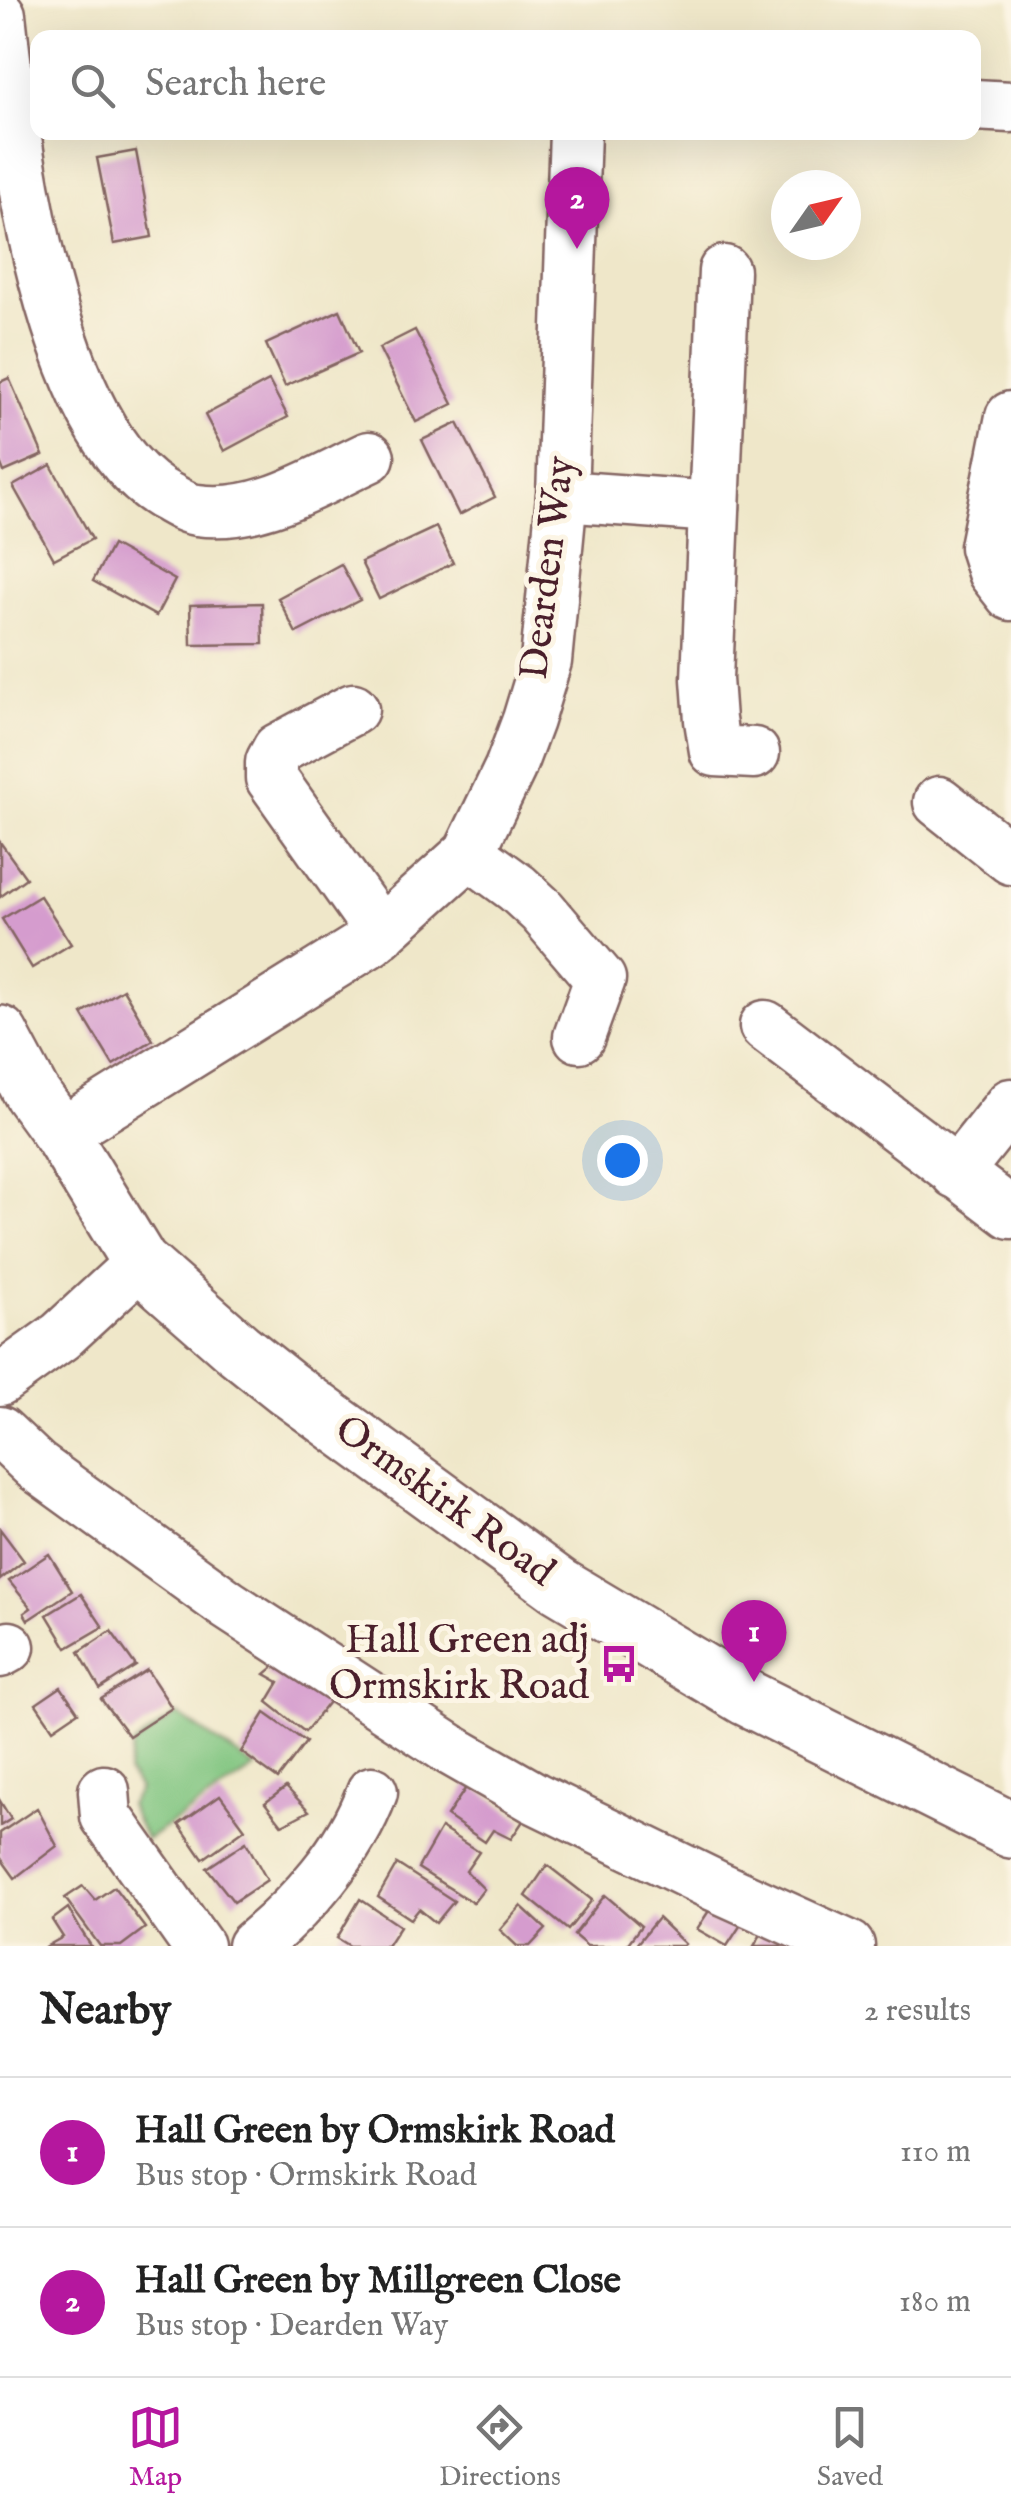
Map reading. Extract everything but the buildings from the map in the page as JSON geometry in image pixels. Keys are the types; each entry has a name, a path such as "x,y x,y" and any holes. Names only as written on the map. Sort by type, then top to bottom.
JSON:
{"main road":[{"name":"Ormskirk Road","path":"0,1034 32,1094 61,1134 140,1264 287,1388 560,1586 746,1698 1011,1830"}],"street":[{"path":"0,15 23,178 57,326 88,404 125,463 157,492 193,510 238,512 369,457"},
{"path":"981,105 1011,107"},
{"name":"Dearden Way","path":"61,1134 354,952 470,853 510,768 546,661 562,496 575,140"},
{"path":"724,263 706,679 710,720 725,758"},
{"path":"1011,417 986,547 993,572 1011,595"},
{"path":"562,496 714,507"},
{"path":"353,709 278,749 271,762 270,778 380,933"},
{"path":"939,802 1011,860"},
{"path":"470,853 517,888 617,976 579,1037"},
{"path":"764,1026 1011,1213"},
{"path":"956,1173 1011,1104"},
{"path":"0,1380 61,1336 140,1264"},
{"path":"0,1432 216,1624 536,1798 849,1946"},
{"path":"101,1786 106,1816 198,1946"},
{"path":"253,1946 336,1859 364,1814 372,1787"}],"green space":[{"path":"177,1714 256,1768 146,1840 129,1805 139,1789 127,1772 133,1745"}],"place":[{"name":"Hall Green by Millgreen Close","path":"577,249"},
{"name":"Hall Green adj Ormskirk Road","path":"619,1664"},
{"name":"Hall Green by Ormskirk Road","path":"754,1682"}]}
